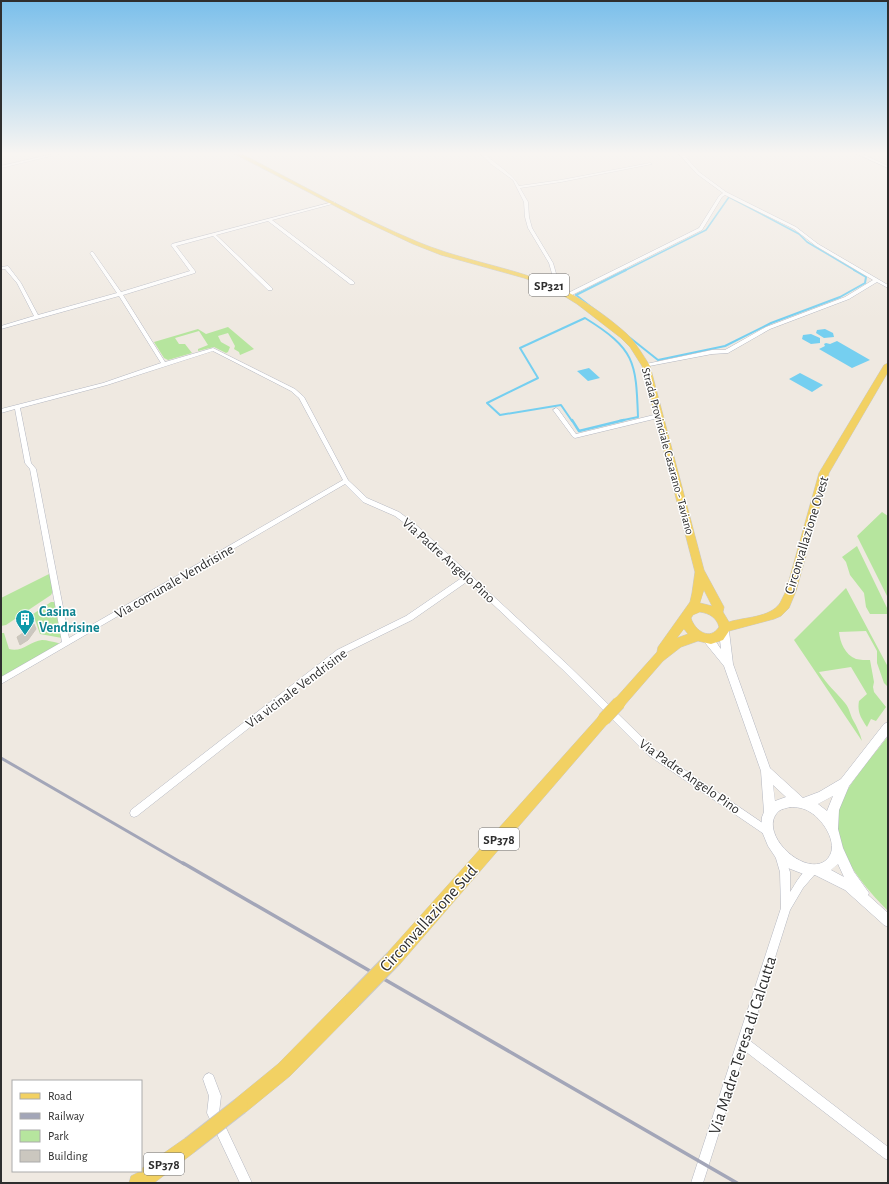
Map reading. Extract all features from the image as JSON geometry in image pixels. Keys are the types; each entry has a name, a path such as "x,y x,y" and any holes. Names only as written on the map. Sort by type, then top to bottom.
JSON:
{"main road":[{"name":"Strada Provinciale Casarano - Taviano","path":"346,209 428,249 519,275 553,287 568,295 624,336 633,346 646,366 699,570 718,607 722,623"},
{"name":"Circonvallazione Ovest","path":"722,623 745,622 771,616 783,608 791,591 824,473 888,365"},
{"path":"699,570 700,587 698,597 688,613 686,624 689,629 702,637"},
{"path":"688,613 694,608 706,608 722,623"},
{"name":"SP378","path":"659,657 664,646 688,613"},
{"name":"Circonvallazione Sud","path":"138,1183 190,1145 284,1070 394,958 659,657 677,643 702,637 714,638 720,636 722,623"}],"street":[{"path":"1,328 193,272 173,245 310,209"},
{"path":"526,209 530,228 551,263 555,277 553,287"},
{"path":"568,295 701,229 713,209"},
{"path":"758,209 795,228 817,245 888,287"},
{"path":"269,220 352,283"},
{"path":"214,235 270,289"},
{"path":"92,254 120,294 164,364"},
{"path":"1,268 6,267 19,284 37,317"},
{"path":"646,366 712,352 726,352 768,328 847,298 877,280"},
{"name":"Via Padre Angelo Pino","path":"1,411 105,384 213,349 293,390 302,397 346,481 365,500 397,514 413,526 565,667 651,752 767,831"},
{"path":"16,407 28,463 33,469 66,643"},
{"path":"556,410 575,436 658,416"},
{"name":"Via comunale Vendrisine","path":"1,681 346,481"},
{"name":"Via vicinale Vendrisine","path":"134,813 340,652 409,618 468,577"},
{"path":"722,623 728,664 766,771 770,812"},
{"path":"702,637 728,664"},
{"path":"816,870 832,863 836,857 838,843 833,828 833,810 845,782 888,727"},
{"path":"766,771 802,802 821,813 833,828"},
{"path":"845,782 822,797 802,802 782,802 775,806 770,812 767,821 767,831 776,849 793,864 803,868 816,870 849,886 888,921"},
{"name":"Via Madre Teresa di Calcutta","path":"776,849 781,857 785,872 786,908"},
{"path":"838,850 850,876 873,907"},
{"name":"Via Madre Teresa di Calcutta","path":"697,1183 786,908 800,885 816,870"},
{"path":"743,1042 888,1154"},
{"path":"209,1079 215,1096 213,1113 246,1183"}],"green space":[{"path":"228,327 254,349 240,355 239,352 234,349 235,346 228,333 218,336 221,342 230,347 228,352 226,353 214,347 198,351 198,349 208,345 199,331 175,338 179,344 185,344 192,353 168,360 164,358 154,342 198,329 206,334"},
{"path":"882,512 888,516 888,598 857,536"},
{"path":"857,546 888,610 888,614 870,614 866,607 864,593 850,575 846,562 842,557"},
{"path":"51,573 53,591 51,595 6,625 1,626 1,598"},
{"path":"846,588 888,667 888,687 884,683 877,663 877,651 866,631 839,632 841,640 844,648 852,657 870,660 874,682 874,692 886,707 876,721 871,719 867,727 860,715 859,701 867,694 851,667 819,672 847,705 862,741 794,640"},
{"path":"51,602 55,602 62,638 40,634 33,614"},
{"path":"1,633 4,633 9,649 14,650 22,648 42,640 58,643 60,645 1,680"},
{"path":"888,736 888,911 868,890 850,864 838,835 837,821 840,806 848,789"}],"water":[{"path":"825,329 833,333 834,337 824,338 816,333 817,330"},
{"path":"811,334 820,338 820,343 811,344 802,339 803,335"},
{"path":"837,341 870,360 852,368 819,349 825,346 824,344 826,343 830,344"},
{"path":"589,368 600,378 588,381 577,371"},
{"path":"800,373 823,385 812,392 789,379"}],"building":[{"name":"Casina Vendrisine","path":"27,624 28,627 34,624 36,629 28,640 20,645 17,637 23,633 20,627"}],"waterway":[{"path":"720,209 706,230 576,295 658,360 725,346 771,323 840,297 865,283 866,277 854,270"},
{"path":"752,209 799,234 807,242 856,271"},
{"path":"572,421 561,405 500,415 487,403 538,378 520,348 585,318 602,329 623,348 630,358 634,369 638,417 619,421"},
{"path":"572,420 579,431 624,420"}],"railway":[{"path":"1,758 184,864"},
{"path":"183,863 737,1183"}],"place":[{"name":"Casina Vendrisine","path":"25,636"}]}
